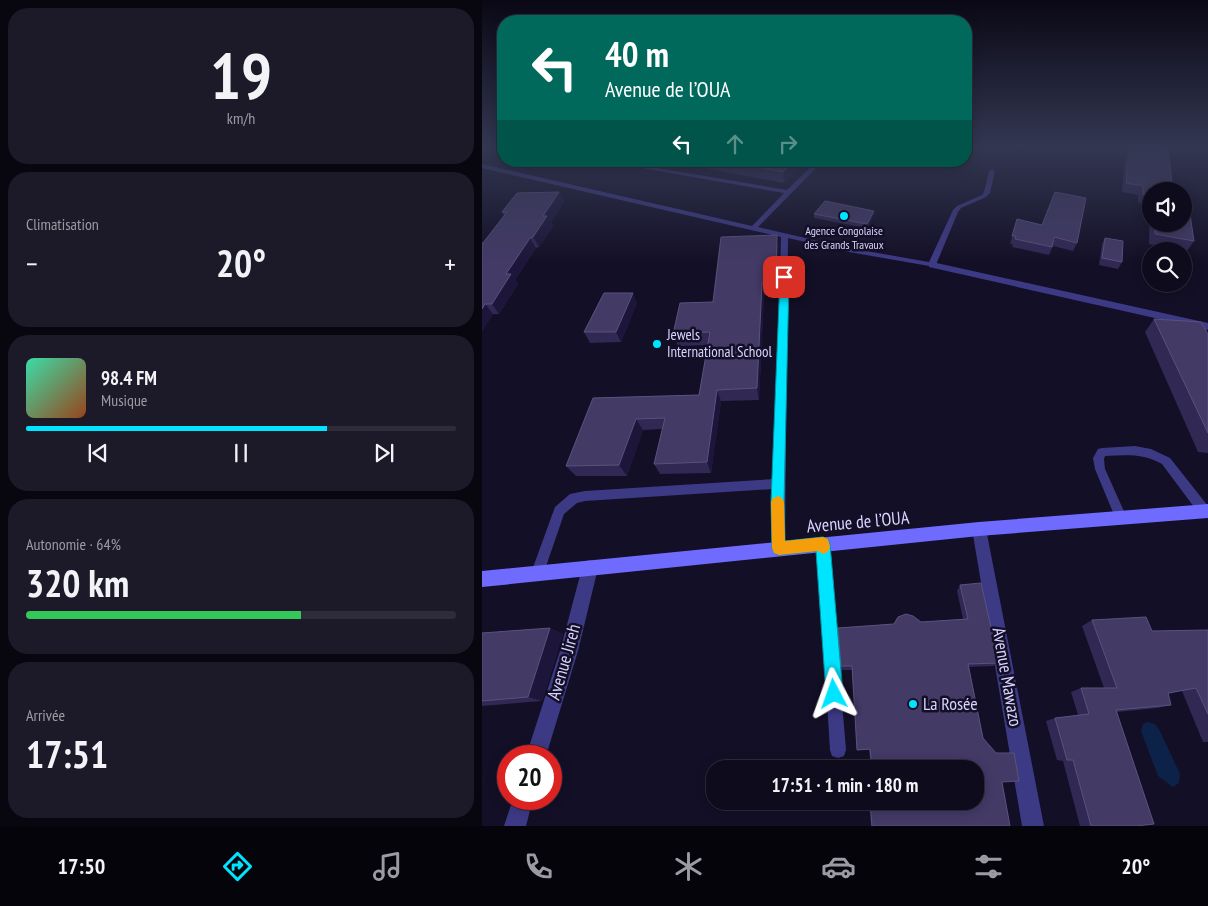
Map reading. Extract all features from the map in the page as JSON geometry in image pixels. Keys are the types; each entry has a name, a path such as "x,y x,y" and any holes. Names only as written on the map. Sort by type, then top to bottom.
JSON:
{"main road":[{"name":"Avenue de l’OUA","path":"482,579 979,529 1206,511"}],"street":[{"path":"932,265 1208,326"},
{"name":"Avenue Mawazo","path":"979,529 1033,826"},
{"name":"Avenue Jireh","path":"539,745 569,651 590,568"},
{"path":"515,826 520,810"}],"lane":[{"path":"572,187 785,235 932,265 955,211 959,207 984,196 988,187"},
{"path":"755,187 788,192"},
{"path":"753,228 794,187"},
{"path":"779,548 785,235"},
{"path":"1121,518 1100,469 1098,458 1102,452 1150,451 1160,456 1206,511"},
{"path":"537,573 559,511 574,498 779,484"},
{"path":"823,544 838,750"}],"water":[{"path":"1148,722 1155,724 1160,731 1180,774 1179,783 1173,787 1158,776 1141,731 1143,724"}],"building":[{"path":"559,192 543,216 547,216 506,274 511,274 492,304 485,304 482,309 482,243 507,212 502,212 517,193"},
{"path":"1055,192 1086,198 1077,243 1054,237 1052,247 1015,239 1016,236 1012,236 1017,219 1042,225"},
{"name":"Agence Congolaise des Grands Travaux","path":"825,201 874,211 867,224 814,214"},
{"path":"1192,228 1194,241 1155,234 1155,232 1192,232"},
{"path":"777,235 776,282 762,283 757,388 717,390 707,462 654,464 665,418 636,419 619,465 566,466 593,398 699,395 710,332 673,334 680,303 713,302 721,237"},
{"path":"1105,238 1123,241 1122,262 1102,258"},
{"path":"604,293 633,293 616,332 584,332"},
{"path":"1154,319 1201,322 1208,334 1208,433"},
{"name":"La Rosée","path":"981,583 999,663 968,664 983,738 996,753 1014,753 1019,781 1002,782 1010,826 872,826 871,810 984,810 984,760 871,760 870,749 857,750 852,666 841,666 838,628 894,624 898,617 906,614 913,616 921,622 968,619 960,585"},
{"path":"1146,617 1152,631 1208,630 1208,714 1196,688 1168,693 1171,705 1116,710 1154,824 1091,826 1073,760 1067,760 1055,718 1089,714 1081,688 1117,688 1092,620"},
{"path":"550,628 528,697 482,701 482,633"}],"slow traffic":[{"path":"778,502 779,548 823,544 823,547"}],"place":[{"name":"Agence Congolaise des Grands Travaux","path":"844,216"},
{"name":"Jewels International School","path":"657,344"},
{"name":"La Rosée","path":"913,704"}],"route":[{"path":"784,277 778,502 779,548 823,544 834,694"}]}
